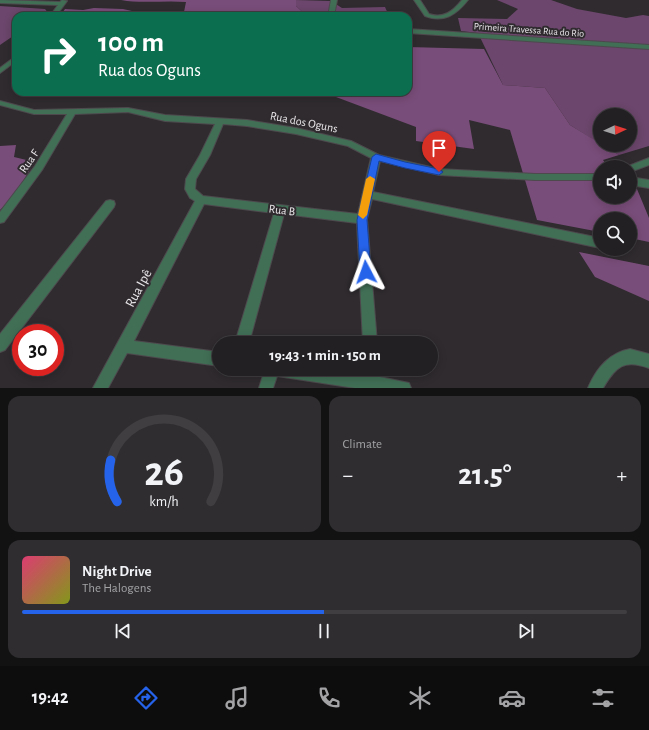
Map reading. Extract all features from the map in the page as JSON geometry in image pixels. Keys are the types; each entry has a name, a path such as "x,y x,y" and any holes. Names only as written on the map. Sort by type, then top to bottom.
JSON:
{"street":[{"path":"332,12 334,0"},
{"path":"417,0 425,14 438,18 451,15 465,0"},
{"path":"0,1 64,2"},
{"path":"56,12 64,2"},
{"name":"Primeira Travessa Rua do Rio","path":"412,31 649,47"},
{"path":"0,71 12,61"},
{"name":"Rua dos Oguns","path":"0,103 34,112 71,113 128,110 165,118 247,123 316,134 351,144 376,157 439,172 536,177 593,177"},
{"name":"Rua F","path":"0,219 20,196 49,154 71,113"},
{"path":"202,200 194,195 190,189 191,179 205,155 220,122"},
{"path":"370,336 362,220 376,157"},
{"path":"637,166 649,161"},
{"path":"637,182 649,184"},
{"path":"367,194 593,242"},
{"name":"Rua B","path":"202,200 362,220"},
{"name":"Rua Ipê","path":"100,388 202,200"},
{"path":"0,345 110,204"},
{"path":"244,336 280,210"},
{"path":"124,346 212,358"},
{"path":"595,388 603,373 615,360 628,356 637,356 649,361"},
{"path":"266,388 270,376"},
{"path":"372,376 404,388"}],"shaded area":[{"path":"121,0 296,0 296,6 303,12 184,12 186,2 137,2"},
{"path":"296,0 331,1 342,8 385,7 387,12 303,12 296,6"},
{"path":"497,0 551,0 577,9 626,18 643,15 649,16 649,146 637,150 637,108 593,108 593,140 570,125 545,88 503,85 478,33 461,31 458,18 507,19 518,9"},
{"path":"0,6 45,9 47,12 12,12 12,37 0,45"},
{"path":"94,8 123,9 136,12 63,12 65,9 83,10"},
{"path":"412,47 484,49 503,85 545,88 570,125 593,139 593,152 614,152 619,155 603,160 593,160 593,204 637,204 637,189 649,218 649,242 637,239 637,212 593,212 593,231 537,220 510,130 469,120 474,149 416,141 416,127 333,96 412,96"},
{"path":"16,145 14,157 35,162 12,198 0,210 0,146"},
{"path":"614,152 629,152 619,155"},
{"path":"579,252 649,266 649,301 595,277"}],"slow traffic":[{"path":"363,215 370,179"}],"route":[{"path":"366,272 362,220 376,157 439,172"}]}
